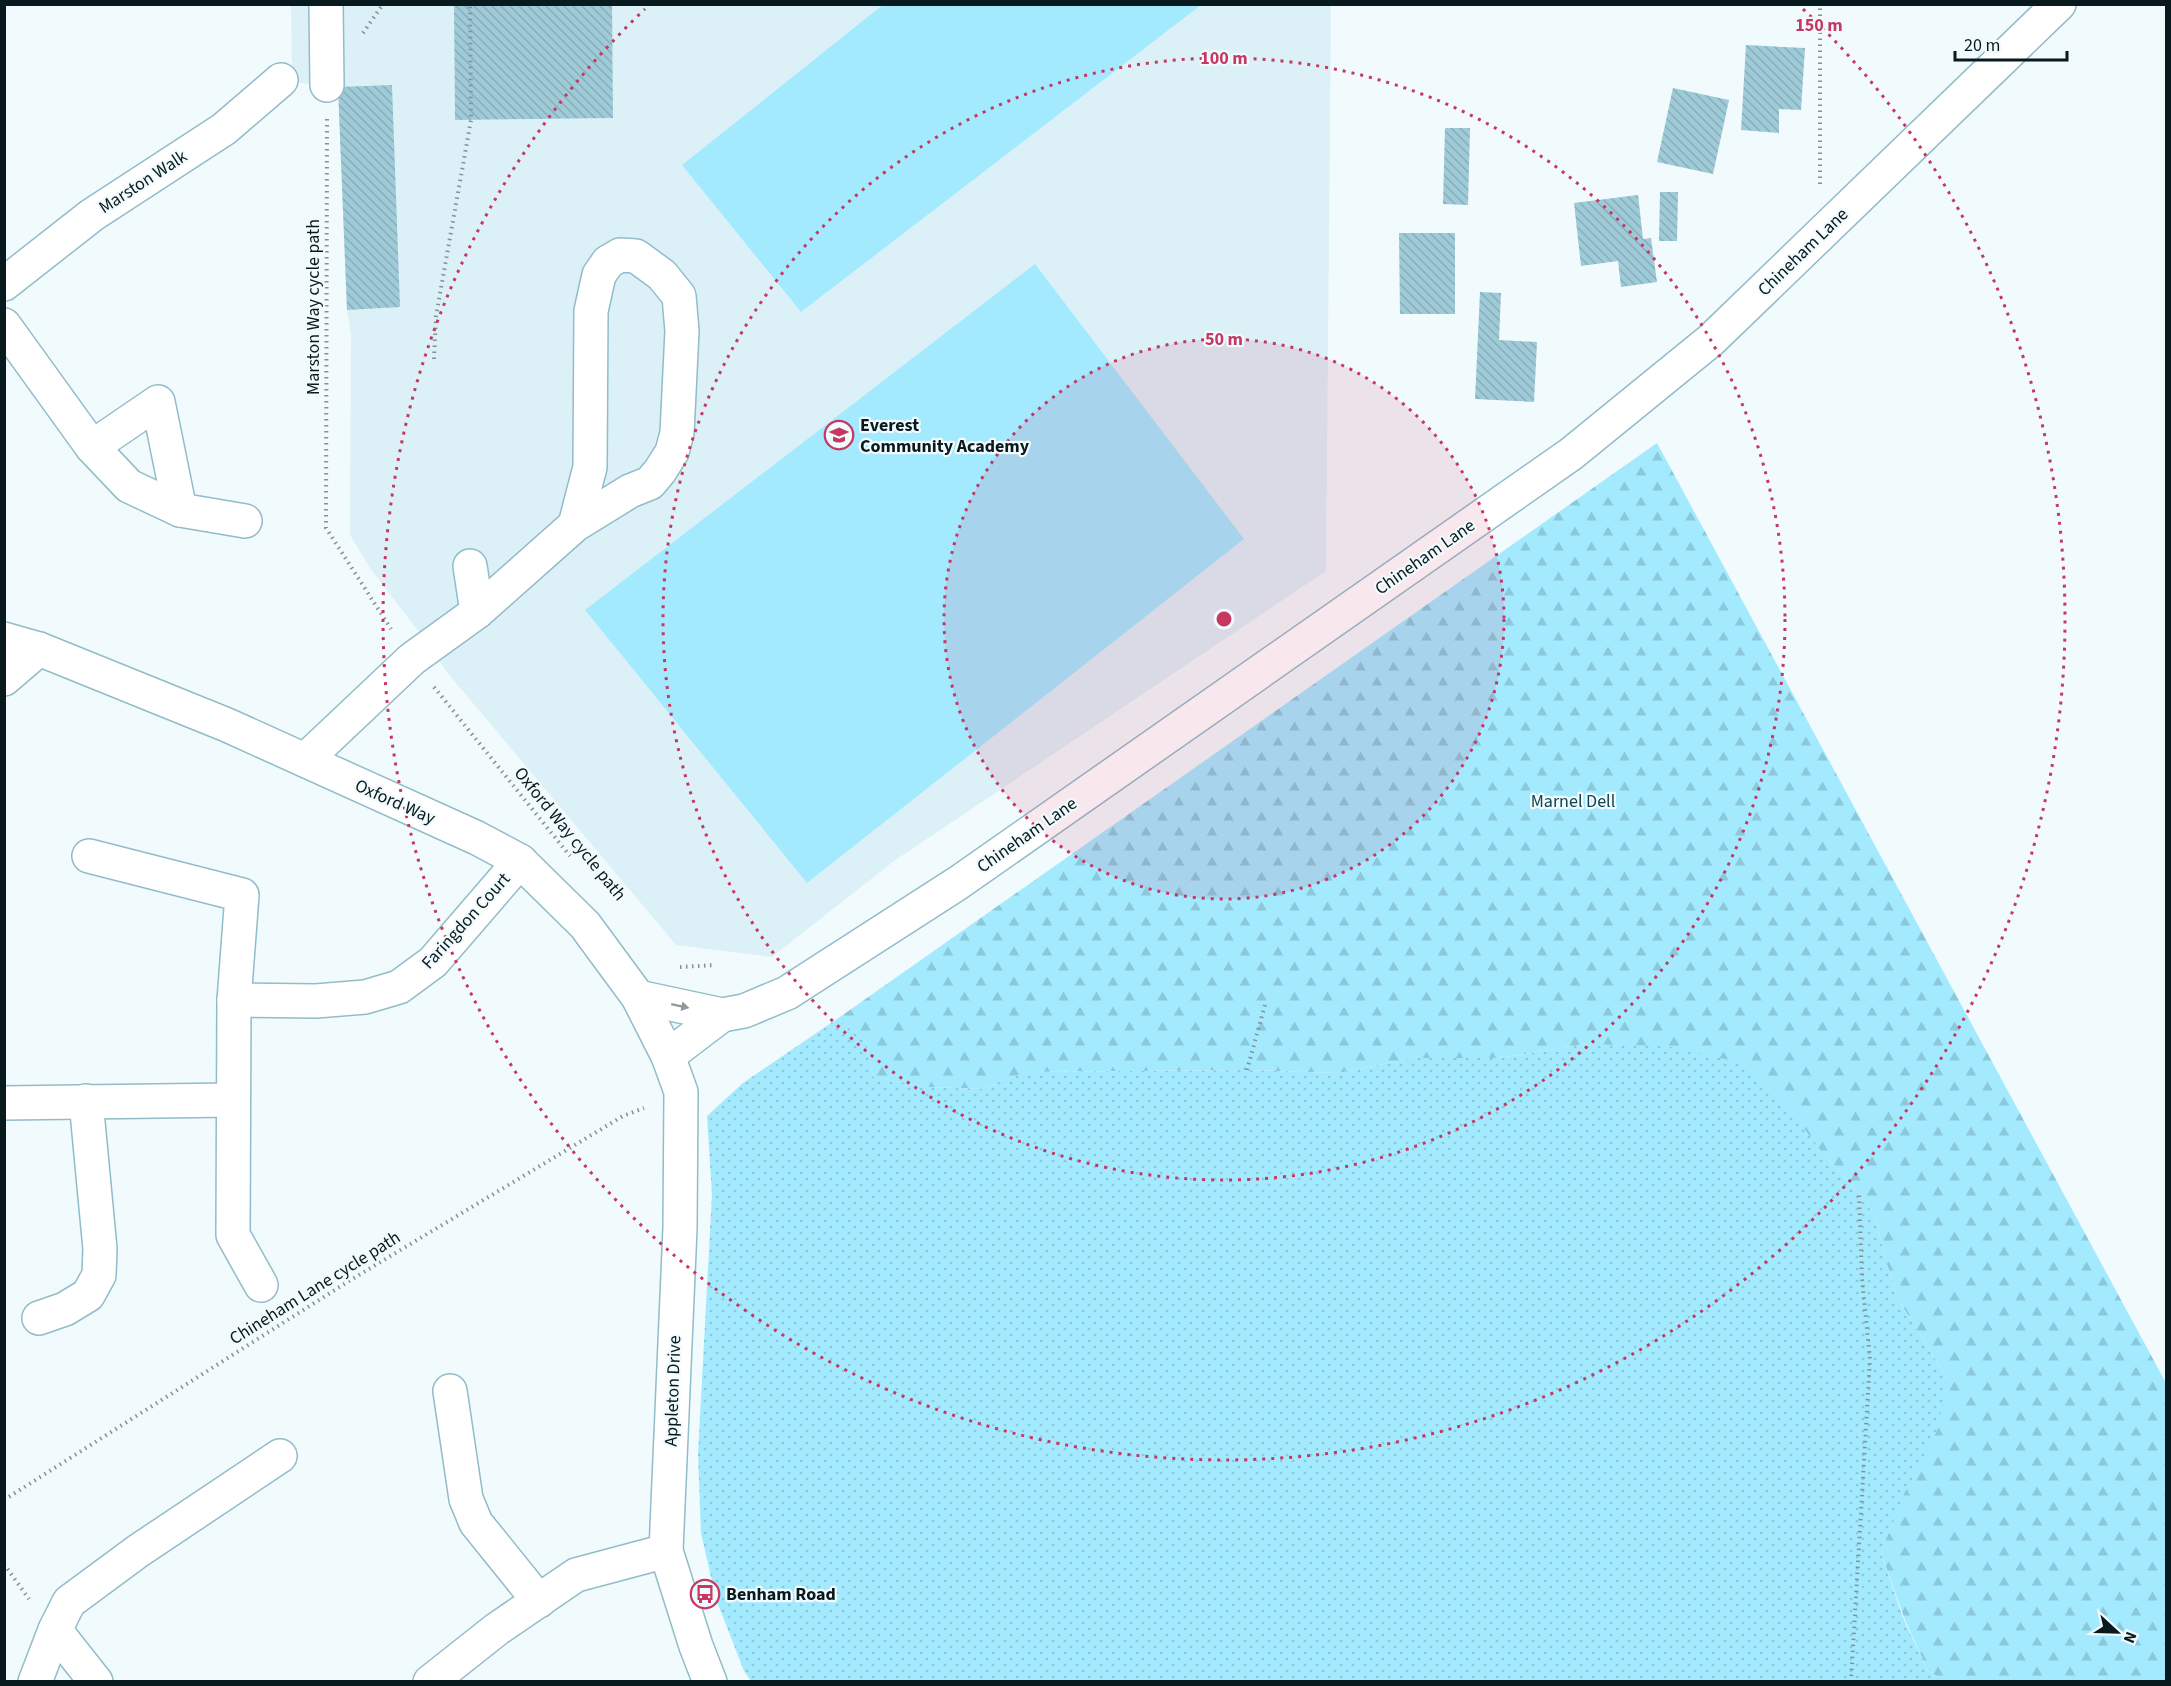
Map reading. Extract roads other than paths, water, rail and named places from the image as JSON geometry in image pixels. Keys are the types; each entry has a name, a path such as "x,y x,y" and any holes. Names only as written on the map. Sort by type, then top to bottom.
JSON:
{"street":[{"path":"326,4 327,85"},
{"name":"Chineham Lane","path":"638,997 722,1015 744,1011 787,993 958,883 1562,461 1711,340 2059,4"},
{"name":"Marston Walk","path":"4,284 92,214 224,129 281,80"},
{"path":"305,760 412,659 477,612 575,525 630,491 650,483 672,452 677,433 682,332 678,296 662,275 636,256 620,255 608,262 599,275 591,311 590,467 575,525"},
{"path":"4,325 92,447 129,486 180,510 245,521"},
{"path":"92,447 158,402 180,510"},
{"path":"470,566 477,612"},
{"name":"Oxford Way","path":"4,639 39,649 227,725 477,838 520,861 585,925 638,997 669,1056 681,1092"},
{"path":"4,679 39,649"},
{"path":"89,856 242,895 234,1000 233,1235 261,1285"},
{"name":"Faringdon Court","path":"234,1000 316,1001 365,997 399,987 433,962 520,861"},
{"name":"Chineham Lane","path":"669,1056 722,1015"},
{"name":"Appleton Drive","path":"681,1092 680,1228 666,1551 696,1646 710,1682"},
{"path":"4,1103 234,1100"},
{"path":"39,1318 65,1309 88,1296 99,1275 100,1249 86,1101"},
{"path":"450,1391 466,1499 476,1523 539,1601"},
{"path":"37,1677 62,1616 138,1551 280,1456"},
{"path":"430,1682 497,1629 576,1575 666,1551"},
{"path":"62,1616 96,1682"}],"place":[{"name":"Everest Community Academy","path":"839,435"},
{"name":"Benham Road","path":"705,1594"}],"park label":[{"name":"Marnel Dell","path":"1573,801"}]}
